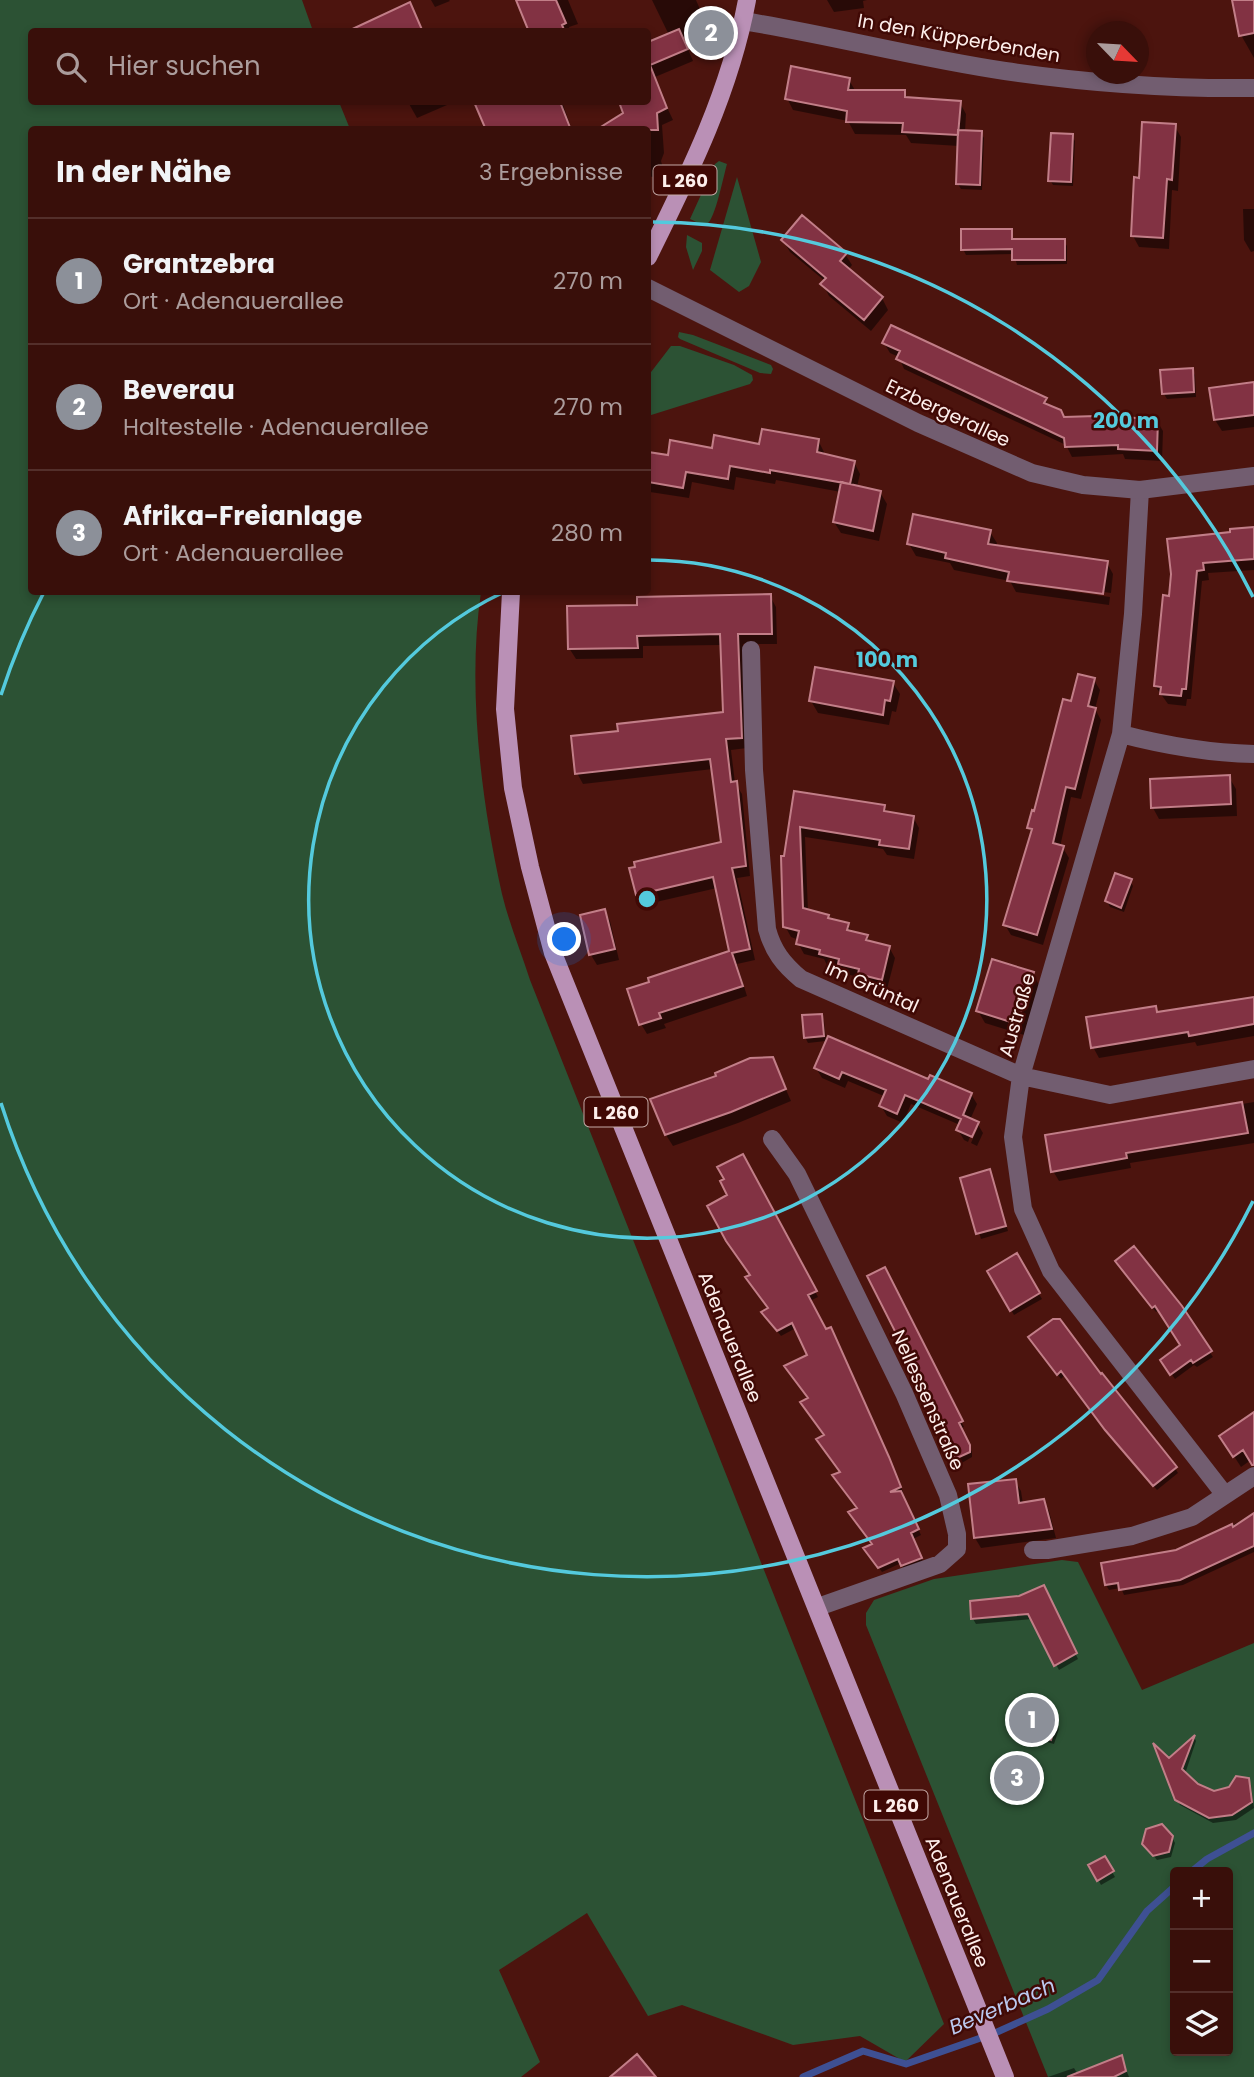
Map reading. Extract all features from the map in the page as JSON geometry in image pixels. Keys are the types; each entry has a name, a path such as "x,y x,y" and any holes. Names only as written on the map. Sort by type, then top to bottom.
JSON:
{"main road":[{"name":"L 260","path":"651,251 720,102 733,63 747,0"},
{"name":"Adenauerallee","path":"510,595 505,709 513,788 530,867 554,953 598,1069 818,1607 1003,2073"}],"street":[{"name":"In den Küpperbenden","path":"743,21 1003,71 1188,89 1254,88"},
{"name":"Erzbergerallee","path":"651,290 793,362 990,456 1032,473 1083,485 1140,490 1254,476"},
{"name":"Austraße","path":"1140,490 1133,614 1121,734 1021,1076 1013,1137 1023,1209 1051,1271 1225,1495"},
{"name":"Im Grüntal","path":"751,650 754,770 767,929 779,959 801,979 1021,1076 1110,1095 1254,1069"},
{"path":"1121,734 1177,748 1254,754"},
{"name":"Nellessenstraße","path":"772,1139 797,1174 904,1393 948,1495 957,1534 957,1549 940,1564 818,1607"},
{"path":"1033,1550 1132,1536 1192,1517 1254,1476"}],"green space":[{"path":"0,0 302,0 312,28 28,28 28,105 340,105 349,126 28,126 28,595 481,595 475,666 478,743 494,858 505,905 530,980 944,2024 905,2062 860,2036 793,2045 682,2005 648,2016 587,1913 499,1970 540,2062 521,2077 0,2077"},
{"path":"719,161 727,164 716,206 710,221 700,224 690,219 715,164"},
{"path":"737,177 761,262 749,286 739,292 710,270"},
{"path":"687,235 702,243 702,251 693,270 686,247"},
{"path":"679,332 771,365 771,374 760,373 680,339"},
{"path":"671,346 680,346 734,365 752,375 753,380 750,384 651,415 651,372"},
{"path":"1062,1560 1078,1562 1142,1690 1254,1643 1254,2077 1048,2077 866,1625 866,1613 874,1600 934,1579"}],"building":[{"path":"516,0 556,0 566,23 562,25 563,28 527,28"},
{"path":"1232,0 1254,0 1254,33 1239,36"},
{"path":"410,2 421,28 355,28"},
{"path":"679,29 688,49 651,65 651,41"},
{"path":"791,66 850,78 848,90 905,90 905,97 961,101 958,135 902,132 903,123 846,122 847,111 785,99"},
{"path":"651,68 667,108 657,113 658,130 651,130 651,126 602,126 623,113 620,105 651,105"},
{"path":"475,105 561,105 569,126 484,126"},
{"path":"1142,122 1176,124 1172,180 1167,179 1163,238 1131,236 1134,177 1139,178"},
{"path":"958,130 982,131 980,185 956,184"},
{"path":"1051,133 1073,134 1071,182 1048,181"},
{"path":"802,215 847,253 840,261 883,297 864,320 820,284 826,278 781,240"},
{"path":"961,229 1012,229 1012,239 1065,239 1065,260 1012,260 1012,249 961,250"},
{"path":"891,325 1047,398 1044,403 1061,410 1064,417 1158,419 1157,451 1118,449 1118,445 1065,447 1064,438 896,359 900,351 882,343"},
{"path":"1193,368 1194,392 1162,394 1160,370"},
{"path":"1254,382 1254,415 1214,420 1209,388"},
{"path":"762,429 819,439 817,452 855,461 850,484 730,466 728,479 686,472 683,488 651,483 651,452 668,455 670,440 712,448 714,435 759,444"},
{"path":"841,482 881,491 873,531 833,522"},
{"path":"913,514 991,530 988,544 1108,561 1103,594 1007,581 1009,572 945,558 946,553 907,544"},
{"path":"1254,527 1254,559 1203,563 1204,570 1197,571 1186,689 1182,689 1181,696 1160,694 1161,687 1154,686 1163,595 1169,596 1171,574 1167,539"},
{"path":"771,594 772,634 738,634 742,738 726,739 731,782 737,781 746,866 732,868 750,949 732,953 743,986 659,1013 661,1018 639,1025 627,989 649,982 648,978 729,951 713,877 636,895 629,868 635,867 634,862 721,842 710,759 575,774 571,736 618,731 617,724 723,712 720,634 637,636 638,648 568,649 567,606 637,605 637,597"},
{"path":"815,667 894,681 890,701 885,700 883,715 809,701"},
{"path":"1078,674 1095,678 1088,706 1096,708 1075,789 1066,787 1053,843 1064,846 1037,935 1003,925 1032,829 1027,828 1032,810 1034,811 1063,699 1071,701"},
{"path":"1230,775 1231,804 1151,808 1150,779"},
{"path":"794,791 885,805 884,811 914,816 909,849 879,845 880,840 800,827 803,908 849,923 847,930 868,935 866,940 890,946 882,980 858,974 859,969 838,964 839,959 819,954 820,950 796,944 799,931 783,927 781,856 784,856"},
{"path":"1115,873 1132,879 1121,908 1105,901"},
{"path":"605,909 615,949 589,955 580,915"},
{"path":"992,959 1034,972 1017,1024 976,1011"},
{"path":"1254,997 1254,1024 1189,1036 1188,1032 1091,1048 1086,1017 1156,1006 1157,1012"},
{"path":"822,1014 824,1036 804,1038 802,1015"},
{"path":"828,1036 928,1079 930,1075 972,1093 963,1115 979,1122 972,1137 956,1130 961,1119 905,1095 897,1114 879,1106 886,1090 842,1072 839,1079 814,1068"},
{"path":"773,1057 786,1089 665,1135 650,1099 716,1076 715,1073 750,1058"},
{"path":"1242,1102 1248,1133 1126,1153 1127,1158 1051,1172 1045,1135"},
{"path":"743,1154 817,1291 808,1295 826,1329 831,1327 889,1457 901,1487 890,1492 901,1491 919,1529 911,1533 922,1558 901,1566 898,1559 878,1568 863,1548 872,1544 848,1512 857,1508 832,1475 840,1472 816,1439 824,1435 800,1402 808,1398 784,1366 807,1355 792,1323 777,1331 761,1312 768,1308 745,1277 750,1275 726,1241 707,1206 727,1195 720,1181 724,1179 717,1167"},
{"path":"990,1169 1006,1226 976,1234 960,1178"},
{"path":"1134,1246 1182,1306 1212,1351 1193,1363 1191,1360 1170,1375 1160,1360 1180,1345 1155,1306 1152,1308 1115,1261"},
{"path":"1017,1253 1040,1293 1010,1311 987,1271"},
{"path":"885,1267 963,1421 959,1423 970,1445 970,1452 955,1459 941,1432 945,1430 867,1276"},
{"path":"1053,1319 1060,1319 1177,1467 1153,1486 1105,1430 1061,1371 1057,1375 1028,1337"},
{"path":"1254,1412 1252,1465 1243,1450 1233,1457 1219,1436"},
{"path":"1016,1479 1019,1503 1044,1499 1052,1529 974,1538 968,1484"},
{"path":"1254,1513 1254,1546 1180,1580 1119,1590 1118,1583 1105,1585 1101,1563 1176,1550 1232,1524 1233,1527"},
{"path":"1044,1585 1077,1653 1054,1666 1028,1614 971,1619 970,1601 1019,1596"},
{"path":"1038,1716 1057,1722 1051,1740 1032,1733"},
{"path":"1195,1735 1182,1769 1198,1784 1214,1791 1229,1787 1236,1776 1249,1778 1252,1802 1232,1815 1209,1818 1175,1800 1153,1743 1169,1758"},
{"path":"1162,1824 1173,1836 1169,1852 1153,1856 1142,1844 1146,1829"},
{"path":"1105,1856 1114,1871 1097,1881 1088,1865"},
{"path":"637,2054 656,2077 610,2077"},
{"path":"1122,2055 1126,2071 1114,2077 1067,2077"}],"waterway":[{"name":"Beverbach","path":"1197,1867 1254,1833"},
{"name":"Beverbach","path":"803,2077 863,2051 906,2064 995,2033 1048,2009 1098,1980 1147,1911 1170,1890"}],"place":[{"name":"Beverau","path":"711,33"},
{"name":"Grantzebra","path":"1032,1720"},
{"name":"Afrika-Freianlage","path":"1017,1778"}]}
